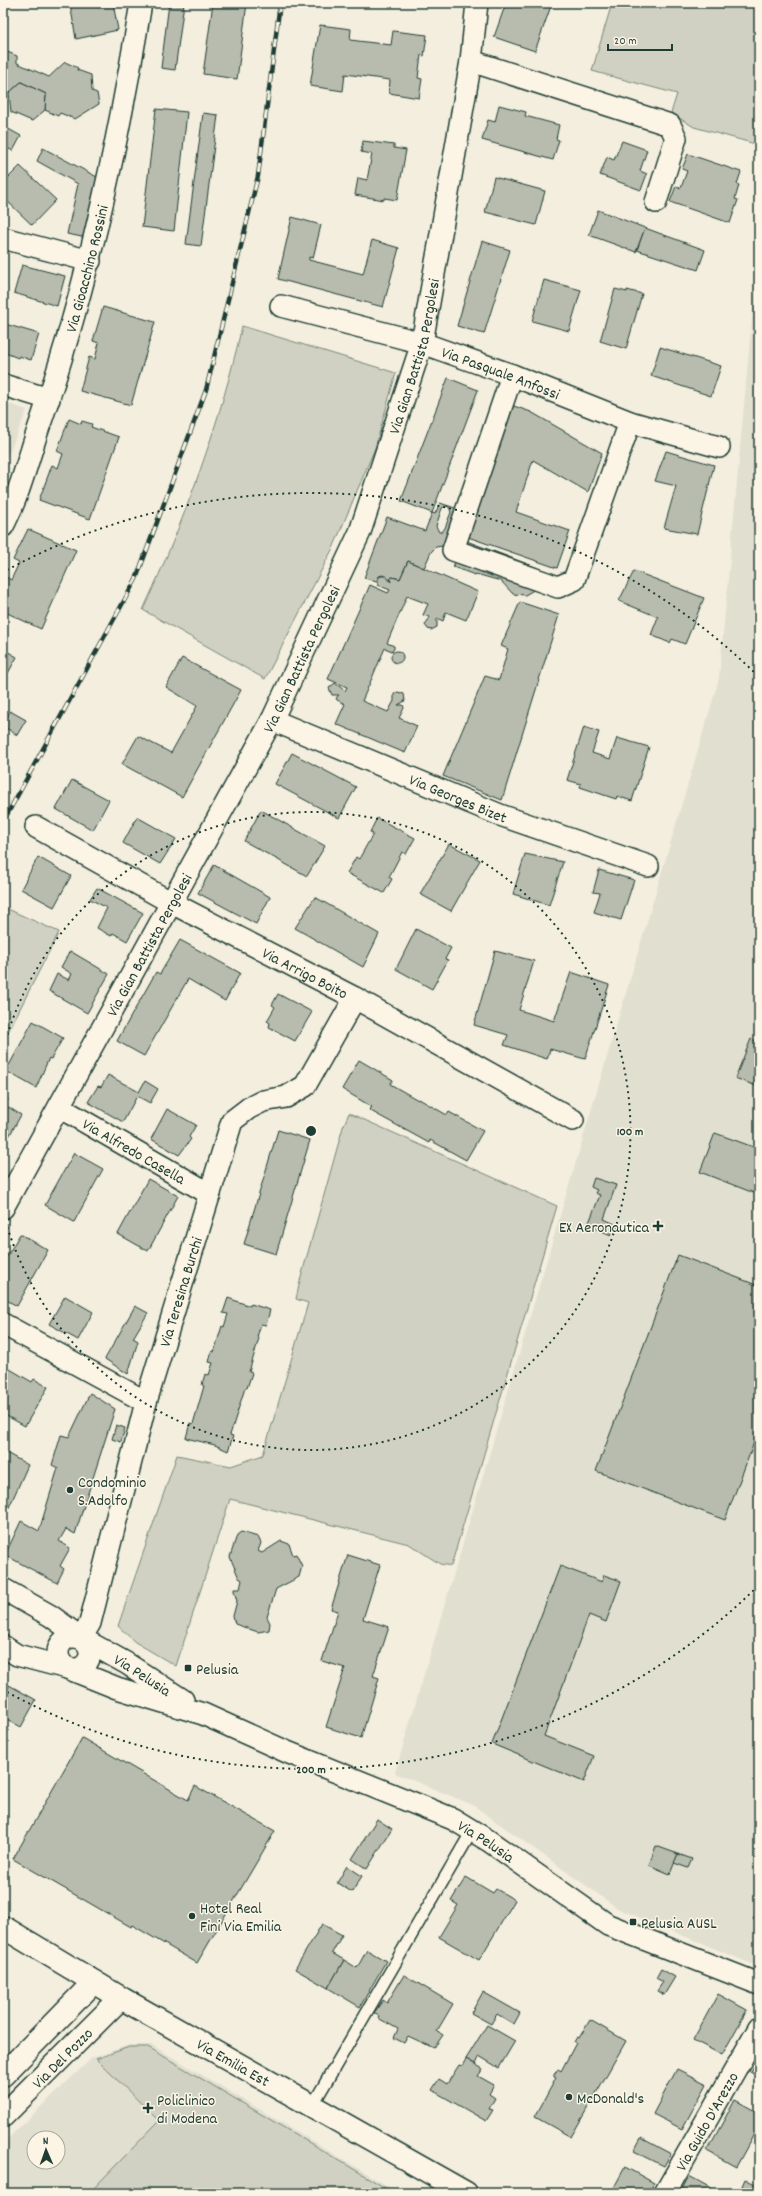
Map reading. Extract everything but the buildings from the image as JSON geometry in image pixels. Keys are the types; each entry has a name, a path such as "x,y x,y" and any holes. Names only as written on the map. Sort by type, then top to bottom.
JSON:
{"street":[{"name":"Via Gioacchino Rossini","path":"3,526 49,399 90,261 113,159 141,3"},
{"name":"Via Gian Battista Pergolesi","path":"3,1208 272,720 360,532 422,343 471,61 477,3"},
{"path":"471,61 670,125 676,138 656,202"},
{"path":"3,238 90,261"},
{"name":"Via Pasquale Anfossi","path":"281,306 422,343 512,375 630,422 719,447"},
{"path":"512,375 453,550 558,587 574,580 630,422"},
{"path":"3,385 49,399"},
{"name":"Via Georges Bizet","path":"272,720 500,815 648,866"},
{"name":"Via Arrigo Boito","path":"36,827 172,903 355,998 573,1120"},
{"name":"Via Teresina Burchi","path":"81,1638 90,1623 146,1402 232,1122 249,1108 263,1101 286,1097 305,1086 355,998"},
{"name":"Via Alfredo Casella","path":"59,1107 210,1194"},
{"path":"3,1324 146,1402"},
{"name":"Via Pelusia","path":"3,1589 51,1616 81,1638 126,1663 203,1714"},
{"path":"68,1668 59,1659 59,1646 68,1638 81,1638"},
{"name":"Via Pelusia","path":"3,1646 17,1655 68,1668 117,1688 203,1714 287,1752 452,1819 472,1831 608,1925 759,1984"},
{"name":"Via Emilia Est","path":"3,1927 120,1998 466,2193"},
{"name":"Via Del Pozzo","path":"3,2075 94,1982"},
{"name":"Via Del Pozzo","path":"3,2116 120,1998"},
{"name":"Via Guido D'Arezzo","path":"665,2193 759,2028"}],"lane":[{"path":"312,2106 472,1831"}],"shaded area":[{"path":"612,3 759,3 759,145 694,127 671,113 677,94 592,71"},
{"name":"EX Aeronautica","path":"759,242 759,1967 619,1909 473,1805 395,1773 719,679"},
{"path":"242,326 396,373 375,448 334,546 265,679 143,610 173,541 200,471 223,399"},
{"path":"3,402 27,410 3,467"},
{"path":"3,907 59,932 3,1042"},
{"path":"349,1113 557,1206 451,1566 440,1564 409,1544 230,1499 176,1666 135,1642 118,1626 177,1455 231,1466 263,1455 308,1303 296,1299 343,1127"},
{"name":"Policlinico di Modena","path":"129,2045 152,2045 399,2193 3,2193 3,2143 92,2058"},
{"name":"Policlinico di Modena","path":"129,2047 148,2047 394,2193 89,2193 159,2121 96,2059"}],"railway":[{"path":"3,822 136,579 206,390 258,176 280,3"}],"place":[{"name":"EX Aeronautica","path":"658,1226"},
{"name":"Condominio S.Adolfo","path":"70,1490"},
{"name":"Pelusia","path":"188,1668"},
{"name":"Hotel Real Fini Via Emilia","path":"192,1916"},
{"name":"Pelusia AUSL","path":"633,1922"},
{"name":"McDonald's","path":"569,2097"},
{"name":"Policlinico di Modena","path":"148,2108"}]}
